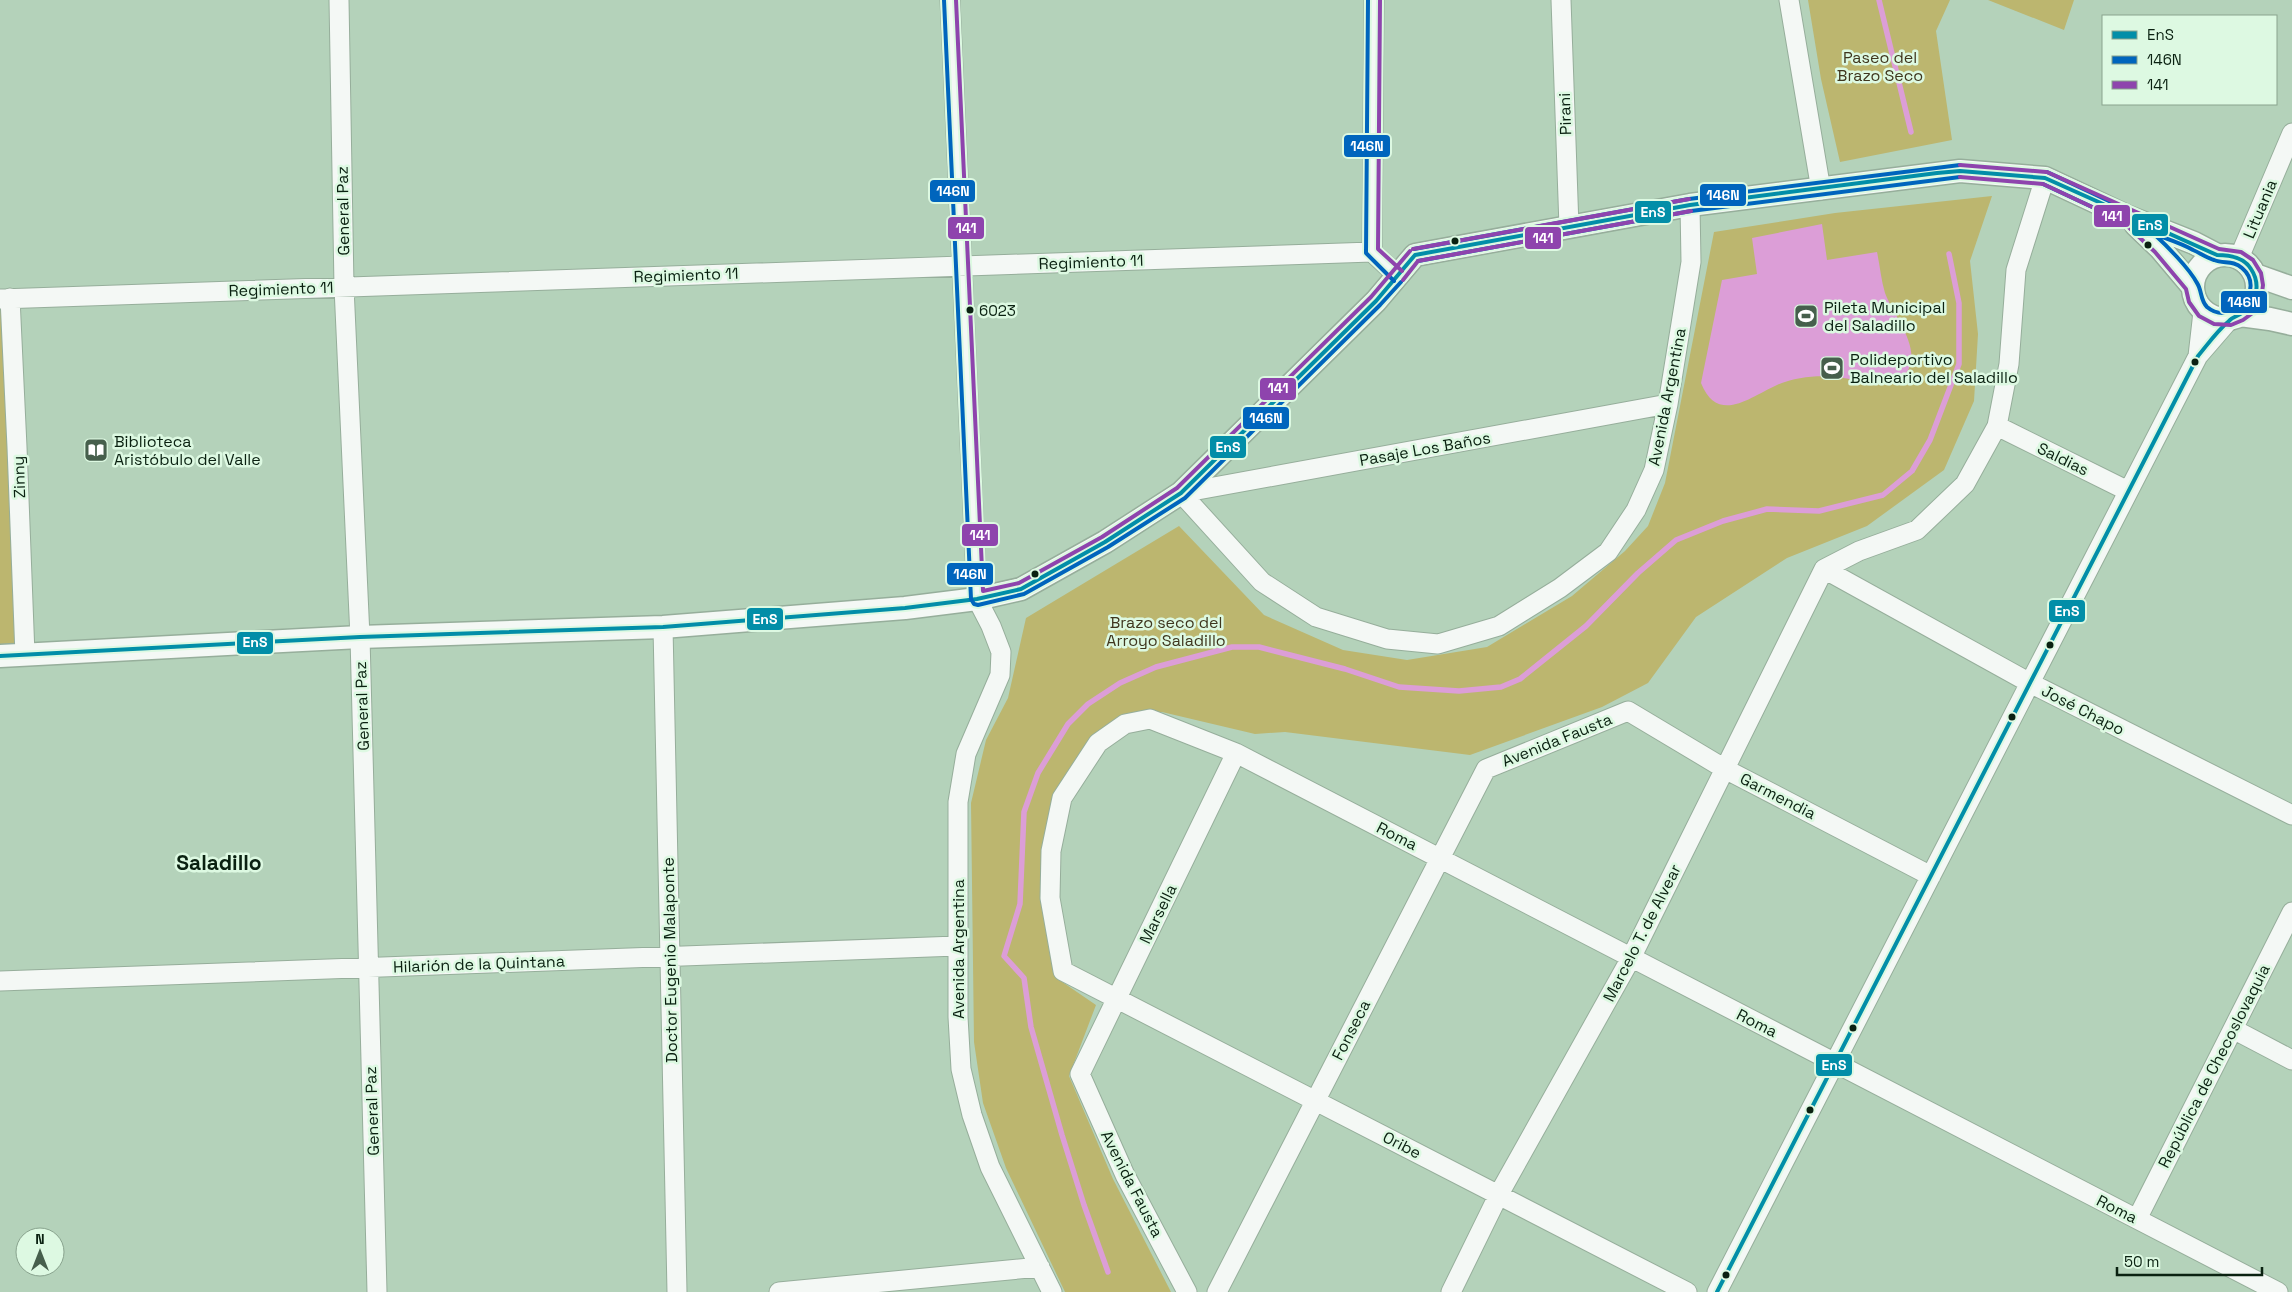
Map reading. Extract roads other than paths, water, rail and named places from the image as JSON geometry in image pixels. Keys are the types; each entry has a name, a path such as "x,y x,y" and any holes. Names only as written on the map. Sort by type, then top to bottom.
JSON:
{"street":[{"name":"General Paz","path":"339,0 344,287 360,637 377,1292"},
{"path":"950,0 977,599"},
{"path":"1374,0 1372,252 1398,276"},
{"name":"Pirani","path":"1562,0 1570,227"},
{"path":"1789,0 1821,190"},
{"name":"Lituania","path":"2240,258 2292,133"},
{"path":"0,656 360,637 663,627 905,608 977,599 1021,589 1105,542 1181,493 1376,301 1416,255 1690,205 1960,171 2045,178 2126,216 2194,243 2217,255"},
{"path":"1824,570 1859,550 1917,530 1965,484 1997,426 2009,364 2016,270 2045,178"},
{"name":"Avenida Argentina","path":"1181,493 1262,582 1316,617 1387,639 1438,644 1499,626 1560,588 1608,552 1636,510 1654,470 1668,404 1691,262 1690,205"},
{"path":"2126,216 2160,248 2192,286"},
{"name":"Regimiento 11","path":"5,299 1372,252"},
{"path":"1718,1292 2198,356 2235,317 2249,308 2255,298 2257,286 2255,275 2249,265 2240,258 2229,255 2217,255 2204,261 2196,272 2192,286 2194,300 2203,312 2216,318 2235,317 2270,319 2292,324"},
{"path":"2255,275 2292,288"},
{"name":"Zinny","path":"5,299 18,447 24,655"},
{"path":"2198,356 2203,312"},
{"name":"Pasaje Los Baños","path":"1181,493 1668,404"},
{"name":"Saldias","path":"1997,426 2128,491"},
{"name":"José Chapo","path":"1824,570 2030,683 2292,815"},
{"name":"Marcelo T. de Alvear","path":"1451,1292 1499,1194 1632,958 1824,570"},
{"name":"Avenida Argentina","path":"977,599 991,626 1001,652 1000,675 966,754 958,802 957,946 961,1069 972,1115 990,1167 1052,1292"},
{"name":"Doctor Eugenio Malaponte","path":"663,627 677,1292"},
{"name":"Garmendia","path":"1628,711 1725,769 1931,876"},
{"name":"Avenida Fausta","path":"1486,769 1628,711"},
{"path":"1116,999 1063,971 1050,898 1051,851 1062,798 1098,743 1125,724 1150,719 1236,753"},
{"name":"Roma","path":"1236,753 2278,1292"},
{"name":"Marsella","path":"1080,1074 1236,753"},
{"name":"Fonseca","path":"1217,1292 1486,769"},
{"name":"República de Checoslovaquia","path":"2137,1219 2292,912"},
{"name":"Hilarión de la Quintana","path":"0,981 957,946"},
{"name":"Oribe","path":"1116,999 1687,1292"},
{"path":"2233,1029 2292,1060"},
{"name":"Avenida Fausta","path":"1080,1074 1125,1175 1187,1292"},
{"path":"779,1292 1040,1267"}],"waterway":[{"path":"1879,0 1911,132"},
{"path":"1108,1272 1084,1205 1031,1027 1024,978 1004,956 1020,904 1024,812 1038,773 1068,724 1088,704 1120,683 1156,667 1232,647 1259,647 1345,669 1399,687 1459,691 1501,687 1520,679 1586,626 1638,573 1676,540 1723,521 1767,509 1819,511 1883,495 1912,471 1930,440 1959,364 1959,303 1949,254"}],"place":[{"name":"6023","path":"970,310"},
{"name":"Pileta Municipal del Saladillo","path":"1806,316"},
{"name":"Polideportivo Balneario del Saladillo","path":"1832,368"},
{"name":"Biblioteca Aristóbulo del Valle","path":"96,450"}],"district":[{"name":"Saladillo","path":"219,862"}],"park label":[{"name":"Paseo del Brazo Seco","path":"1880,66"},
{"name":"Brazo seco del Arroyo Saladillo","path":"1166,631"}]}
